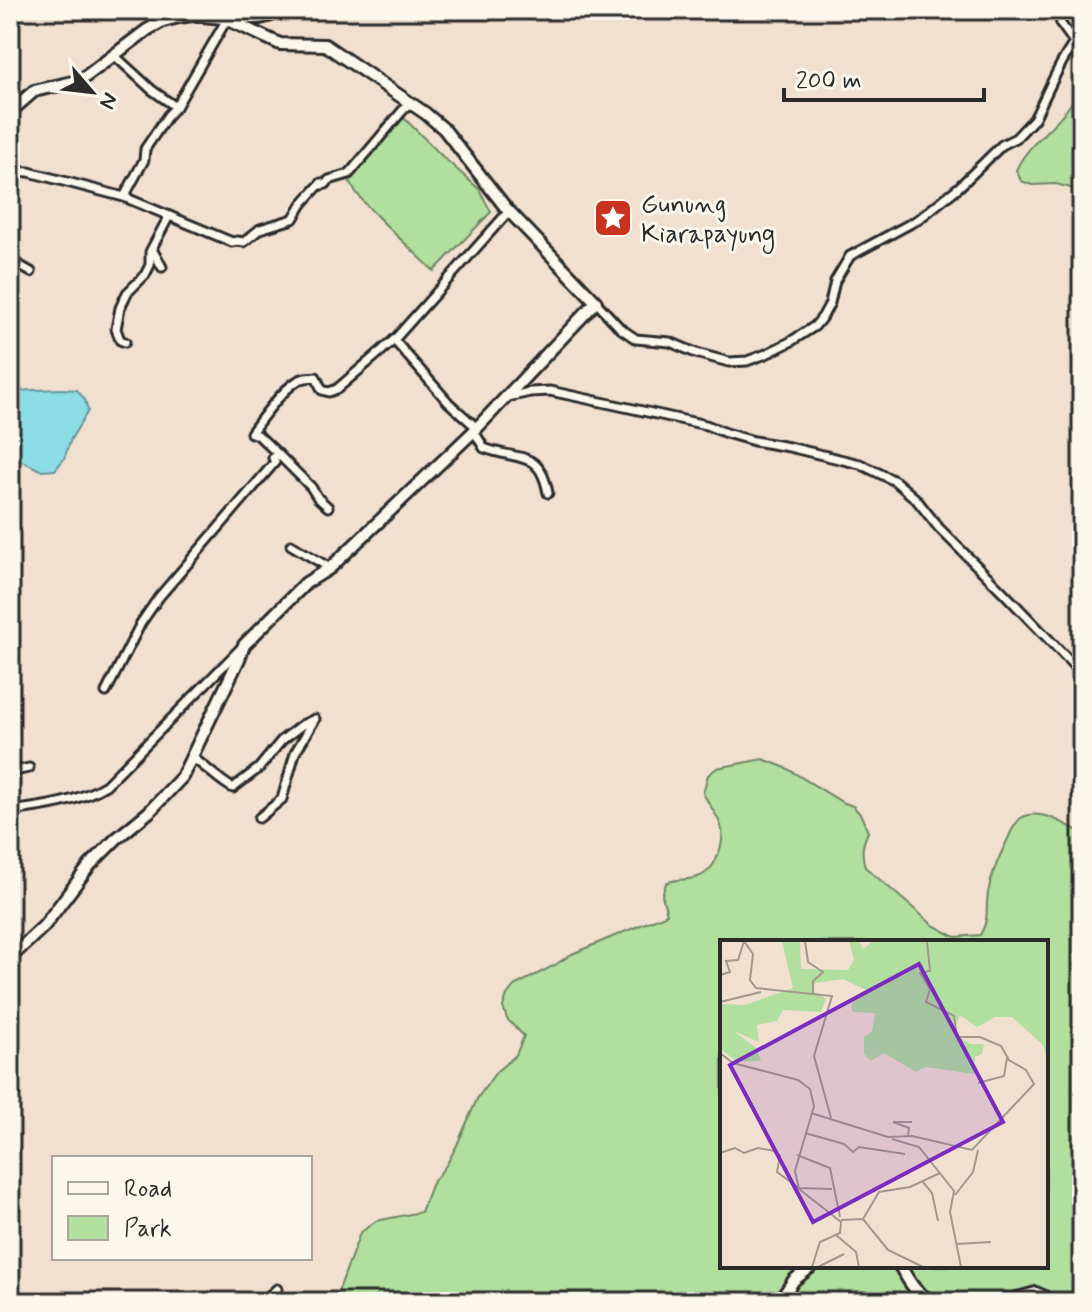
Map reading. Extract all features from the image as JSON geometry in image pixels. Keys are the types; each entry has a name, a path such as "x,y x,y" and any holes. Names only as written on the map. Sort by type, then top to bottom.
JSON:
{"street":[{"path":"227,19 256,21 287,10"},
{"path":"457,10 471,10"},
{"path":"1059,10 1061,24 1074,42"},
{"path":"10,112 39,88 81,80 163,21 192,15 219,16 280,44 325,45 444,129 509,211 620,328 634,338 670,342 729,362 747,361 790,342 815,326 830,303 835,281 850,256 919,219 959,187 1002,145 1028,127 1074,42 1082,33"},
{"path":"124,197 144,160 145,149 176,107 227,19"},
{"path":"114,55 176,107"},
{"path":"10,171 29,172 124,197 233,242 244,242 260,229 293,219 321,183 326,184 329,180 349,174 409,103"},
{"path":"328,507 278,454 258,435 251,433 277,400 303,378 316,377 322,390 334,391 394,340 509,211"},
{"path":"125,342 120,340 116,329 120,308 127,293 145,275 152,249 169,216"},
{"path":"152,249 162,267"},
{"path":"10,260 31,272"},
{"path":"10,810 62,801 106,785 306,583 330,568 476,429 596,302"},
{"path":"394,340 476,429 484,448 537,464 548,493"},
{"path":"505,398 545,391 595,400 706,425 754,441 860,464 895,481 916,499 939,528 1082,674"},
{"path":"106,692 141,623 159,597 275,462 273,458 278,454"},
{"path":"291,545 330,568"},
{"path":"10,958 51,918 90,865 176,785 193,758 244,645"},
{"path":"193,758 233,788 261,767 282,740 315,719 295,753 282,799 259,818"},
{"path":"10,772 29,768"},
{"path":"779,1302 794,1280 809,1268"},
{"path":"901,1268 920,1296 938,1302"},
{"path":"267,1302 277,1289"},
{"path":"1002,1302 1036,1293 1043,1296 1042,1302"}],"green space":[{"path":"1082,79 1082,191 1056,184 1032,185 1021,181 1016,170 1023,158 1070,105"},
{"path":"402,116 479,189 491,212 434,271 374,213 349,180"},
{"path":"763,759 786,768 853,806 861,815 868,832 863,849 865,867 933,925 955,937 980,935 995,869 1021,818 1044,815 1080,832 1082,921 1076,965 1082,965 1082,1302 628,1302 627,1297 619,1296 610,1302 338,1301 337,1295 360,1233 376,1221 421,1212 431,1185 447,1164 477,1099 496,1072 516,1055 524,1036 507,1019 503,1007 514,986 572,954 667,914 662,895 666,883 698,877 715,861 722,836 717,818 703,793 708,775 717,768"}],"water":[{"path":"77,390 85,400 88,411 71,439 64,459 55,470 42,471 10,455 10,391"}],"place":[{"name":"Gunung Kiarapayung","path":"613,218"}]}
